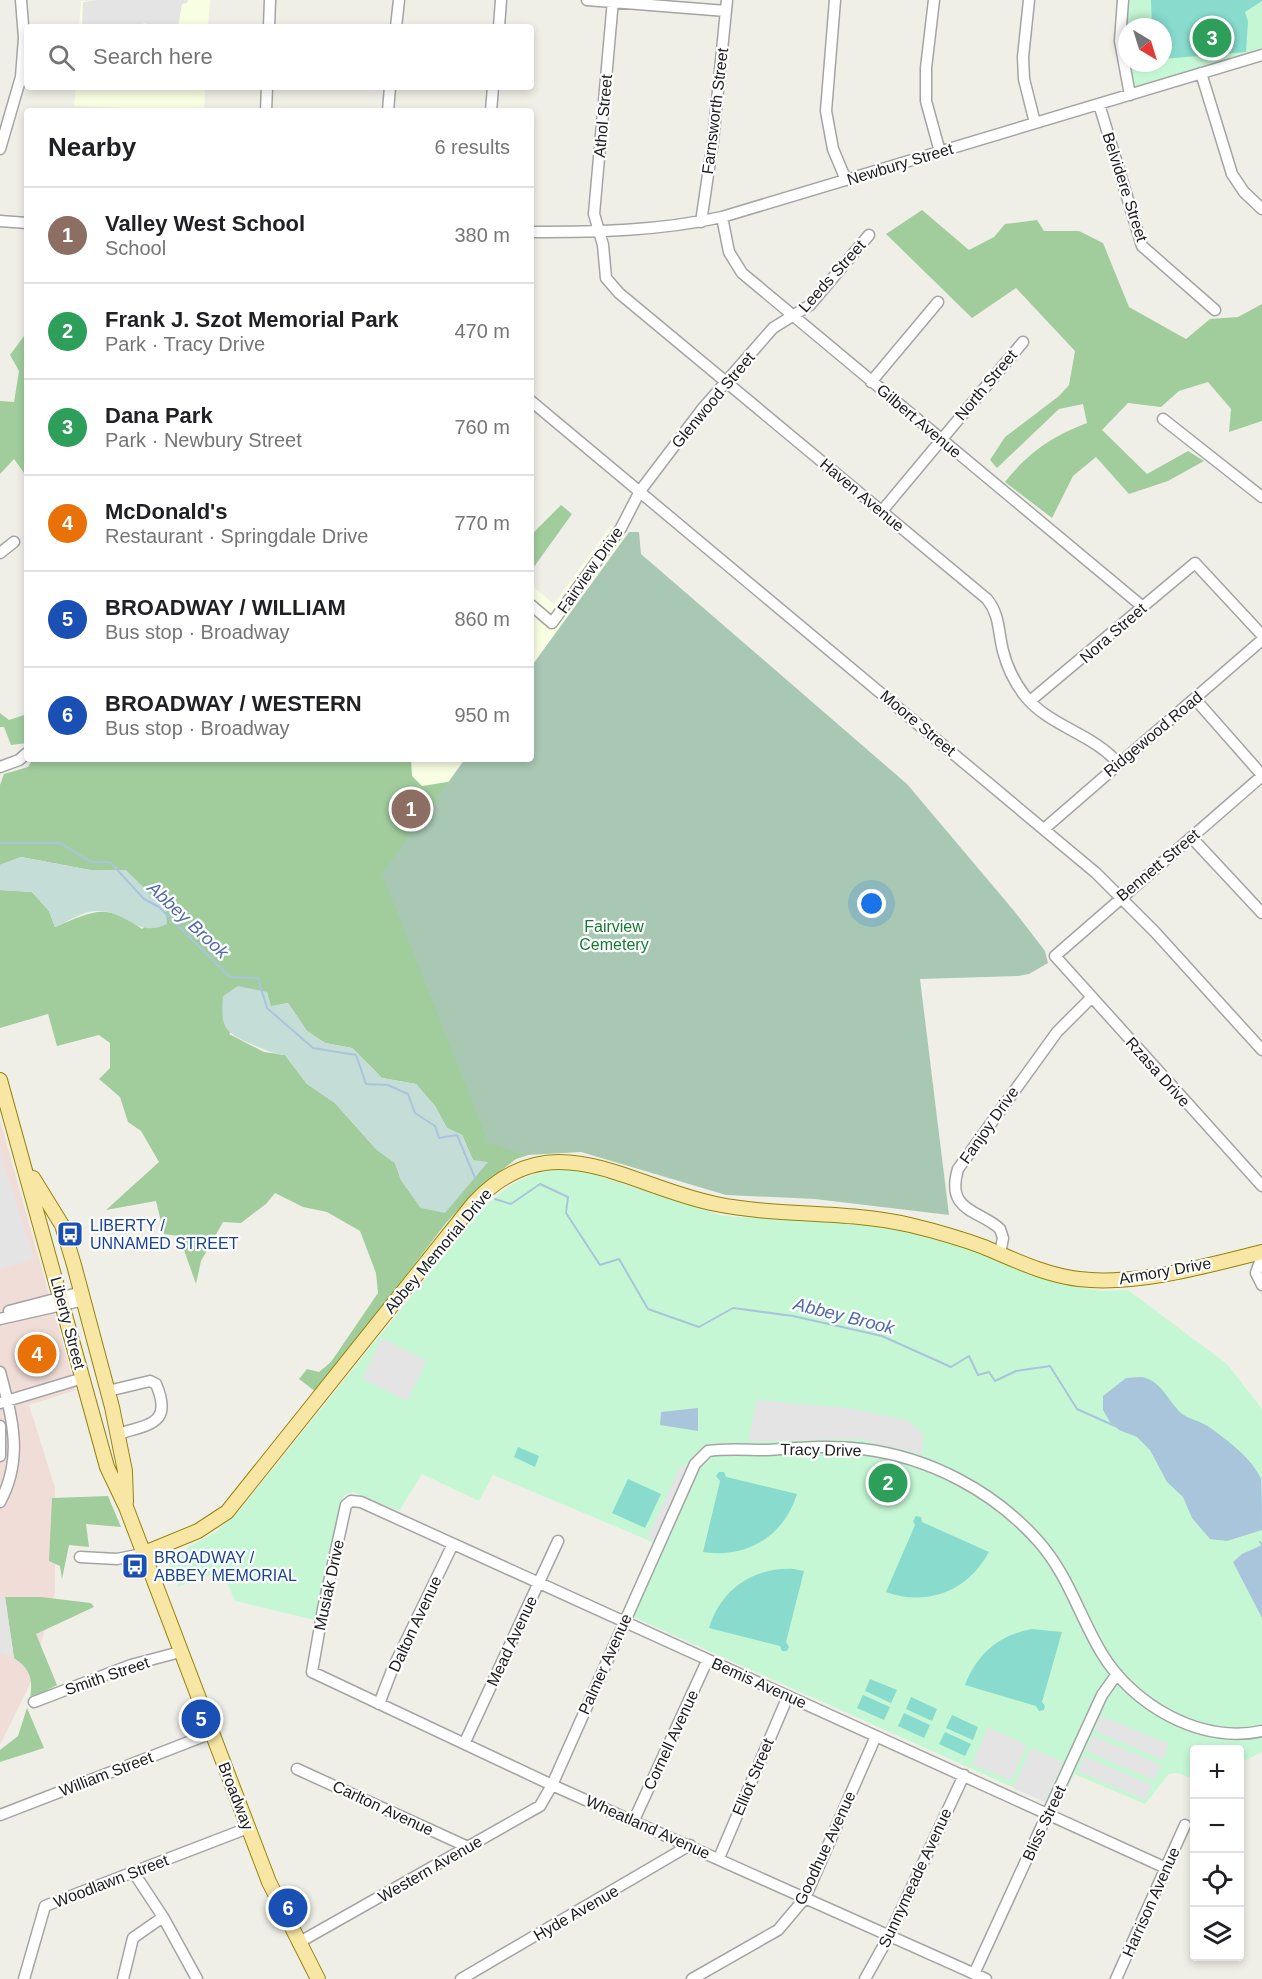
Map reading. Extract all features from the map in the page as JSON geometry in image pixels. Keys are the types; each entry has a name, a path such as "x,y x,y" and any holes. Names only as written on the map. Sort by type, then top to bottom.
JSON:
{"main road":[{"name":"Liberty Street","path":"0,1080 63,1301 98,1440 112,1479"},
{"name":"Abbey Memorial Drive","path":"142,1554 198,1532 227,1512 466,1212 497,1180 533,1164 555,1160 585,1163 700,1200 730,1206 834,1213 883,1220 946,1234 1000,1254"},
{"name":"Liberty Street","path":"26,1166 62,1225 108,1391 122,1455"},
{"name":"Armory Drive","path":"1000,1254 1060,1276 1109,1281 1165,1274 1262,1254"},
{"name":"Broadway","path":"122,1455 126,1507"},
{"name":"Broadway","path":"112,1479 126,1507 269,1882 318,1979"}],"street":[{"path":"0,149 22,71 24,38 21,0"},
{"path":"269,24 270,0"},
{"path":"396,24 399,0"},
{"path":"499,24 501,0"},
{"path":"586,0 727,6"},
{"path":"836,0 825,111 833,149 846,180"},
{"path":"934,0 926,68 926,101 940,152"},
{"path":"1029,0 1023,57 1024,79 1035,123"},
{"path":"1123,0 1120,41 1130,94"},
{"name":"Athol Street","path":"597,231 594,214 612,1"},
{"name":"Farnsworth Street","path":"701,222 713,141 727,6"},
{"name":"Newbury Street","path":"534,232 677,227 722,217 1262,55"},
{"path":"1201,74 1232,174 1244,192 1262,209"},
{"path":"266,108 267,90"},
{"path":"387,108 390,90"},
{"path":"491,108 493,90"},
{"name":"Belvidere Street","path":"1099,104 1142,246 1215,310"},
{"name":"Gilbert Avenue","path":"722,217 729,252 736,266 793,317 1143,607"},
{"path":"0,221 24,223"},
{"name":"Haven Avenue","path":"597,231 603,245 606,278 990,603 997,616 1006,662 1030,701 1053,721 1097,743 1118,763"},
{"name":"Leeds Street","path":"793,317 810,305 869,235"},
{"path":"871,382 938,302"},
{"name":"Glenwood Street","path":"640,491 726,381 773,328 793,317"},
{"name":"North Street","path":"882,511 1023,342"},
{"name":"Moore Street","path":"534,404 1044,829 1121,896 1262,1050"},
{"path":"1163,419 1262,497"},
{"name":"Fairview Drive","path":"534,607 552,623 621,528 640,491"},
{"path":"0,553 14,542"},
{"name":"Nora Street","path":"1030,701 1196,563 1262,635"},
{"name":"Ridgewood Road","path":"1044,829 1262,640"},
{"path":"1195,699 1262,775"},
{"path":"0,767 19,760 24,756"},
{"name":"Bennett Street","path":"1055,956 1262,775"},
{"path":"1192,838 1262,913"},
{"name":"Rzasa Drive","path":"1055,956 1262,1186"},
{"name":"Fanjoy Drive","path":"1000,1254 1004,1238 1000,1229 972,1214 961,1203 956,1184 958,1169 1056,1032 1092,998"},
{"path":"1262,1254 1256,1273 1262,1285"},
{"path":"0,1317 83,1296"},
{"path":"0,1372 4,1402 16,1447 10,1484 0,1502"},
{"path":"4,1402 83,1378"},
{"path":"108,1391 153,1382 156,1384 163,1406 160,1417 152,1424 117,1434"},
{"path":"0,1426 0,1456"},
{"name":"Tracy Drive","path":"658,1544 695,1464 708,1452 839,1448 900,1456 934,1468 967,1484 1000,1506 1027,1530 1061,1572 1101,1653 1117,1674 1151,1705 1188,1724 1233,1733 1262,1731"},
{"name":"Bemis Avenue","path":"351,1501 361,1502 539,1582 1166,1868"},
{"name":"Musiak Drive","path":"312,1672 344,1512 346,1505 351,1501"},
{"name":"Mead Avenue","path":"465,1742 558,1541"},
{"name":"Dalton Avenue","path":"379,1704 392,1670 453,1544"},
{"name":"Palmer Avenue","path":"552,1785 658,1544"},
{"path":"80,1557 117,1559 142,1554"},
{"name":"Smith Street","path":"34,1702 131,1665 180,1652"},
{"name":"Cornell Avenue","path":"634,1820 707,1660"},
{"name":"Wheatland Avenue","path":"312,1672 465,1742 552,1785 986,1979"},
{"name":"Bliss Street","path":"974,1974 1102,1695 1117,1674"},
{"name":"Elliot Street","path":"719,1858 788,1696"},
{"name":"William Street","path":"0,1815 212,1733"},
{"name":"Goodhue Avenue","path":"692,1979 778,1930 805,1898 876,1736"},
{"name":"Carlton Avenue","path":"297,1768 468,1847"},
{"name":"Sunnymeade Avenue","path":"865,1979 890,1936 964,1775"},
{"name":"Western Avenue","path":"298,1943 540,1806 552,1785"},
{"name":"Harrison Avenue","path":"1116,1979 1185,1825"},
{"name":"Woodlawn Street","path":"24,1979 45,1906 249,1828"},
{"name":"Hyde Avenue","path":"460,1979 690,1845"},
{"path":"134,1873 163,1917 196,1979"},
{"path":"123,1979 134,1938 163,1917"}],"shaded area":[{"path":"188,0 187,3 182,4 179,24 82,24 83,2"},
{"path":"210,0 208,24 79,24 81,1"},
{"path":"1151,0 1262,0 1245,12 1248,21 1246,52 1172,58 1172,18 1152,18"},
{"path":"76,90 205,90 204,108 74,106"},
{"path":"611,525 625,537 534,663 534,587 554,604"},
{"path":"396,762 463,762 416,827"},
{"path":"21,857 90,870 126,870 166,910 167,924 157,928 148,928 107,912 91,911 55,927 49,911 32,892 0,890 0,865"},
{"path":"238,986 267,992 271,1006 288,1003 307,1031 325,1043 352,1048 382,1078 416,1084 435,1106 447,1128 462,1135 473,1160 488,1162 445,1213 421,1208 401,1180 395,1163 376,1149 335,1103 307,1084 285,1055 262,1049 228,1031 222,1014 223,996"},
{"path":"0,1120 76,1390 29,1405 55,1488 55,1593 29,1686 0,1745"},
{"path":"0,1151 34,1259 0,1269"},
{"path":"382,1338 427,1361 407,1401 362,1378"},
{"path":"1141,1377 1159,1386 1181,1413 1209,1427 1252,1464 1261,1479 1262,1530 1227,1541 1210,1539 1192,1518 1183,1497 1167,1482 1150,1450 1137,1437 1119,1430 1110,1422 1103,1410 1103,1396 1126,1378"},
{"path":"757,1400 847,1408 907,1420 923,1434 922,1454 859,1439 748,1441"},
{"path":"698,1408 698,1431 660,1425 661,1412"},
{"path":"518,1447 539,1456 535,1467 514,1457"},
{"path":"689,1464 655,1539 647,1538 680,1467"},
{"path":"719,1472 724,1472 726,1477 797,1494 783,1522 773,1533 749,1548 734,1552 703,1552 720,1481 716,1476"},
{"path":"628,1479 661,1494 645,1528 612,1513"},
{"path":"916,1516 921,1517 922,1522 989,1552 970,1577 958,1586 931,1596 916,1598 886,1592 915,1525 913,1521"},
{"path":"1262,1545 1262,1618 1233,1562 1242,1554"},
{"path":"794,1569 804,1571 786,1642 789,1647 787,1651 782,1651 780,1646 709,1628 722,1602 741,1583 765,1572"},
{"path":"0,1596 5,1597 14,1658 0,1652"},
{"path":"1032,1629 1062,1632 1042,1702 1045,1706 1044,1710 1039,1711 1036,1706 965,1685 976,1664 999,1641"},
{"path":"870,1679 897,1690 891,1703 865,1691"},
{"path":"863,1695 890,1707 884,1720 857,1708"},
{"path":"911,1697 937,1709 932,1721 906,1709"},
{"path":"904,1713 930,1725 924,1738 898,1726"},
{"path":"952,1715 978,1727 973,1740 946,1728"},
{"path":"1101,1716 1169,1744 1163,1760 1095,1731"},
{"path":"988,1727 1027,1745 1011,1781 972,1764"},
{"path":"945,1732 971,1744 965,1756 939,1744"},
{"path":"1093,1736 1161,1765 1154,1780 1086,1751"},
{"path":"1031,1748 1063,1762 1045,1802 1013,1788"},
{"path":"1084,1756 1152,1785 1145,1800 1078,1771"}],"green space":[{"path":"1122,0 1262,0 1262,48 1130,88 1125,72 1172,72 1172,18 1122,18"},
{"path":"922,210 969,250 994,237 1005,224 1037,220 1044,231 1079,231 1103,243 1129,307 1186,339 1210,319 1238,317 1262,304 1262,421 1229,432 1231,409 1208,382 1179,391 1161,407 1128,403 1102,430 1147,474 1188,451 1204,461 1168,481 1129,494 1096,457 1073,476 1052,518 1005,482 1032,453 1063,434 1087,423 1083,404 1059,409 997,468 990,460 1005,437 1059,396 1069,385 1075,351 1016,288 972,318 886,234"},
{"path":"24,336 24,473 14,459 0,474 0,401 14,402 19,371 10,355"},
{"path":"561,505 572,514 534,567 534,532"},
{"name":"Fairview Cemetery","path":"629,532 639,532 641,554 907,784 1045,951 1048,963 1029,974 920,979 949,1215 815,1199 726,1195 581,1152 527,1155 489,1143 382,874 463,762 534,762 534,663"},
{"path":"0,713 9,720 24,715 24,743 11,745 4,727 0,727"},
{"path":"31,762 411,762 412,776 422,786 460,780 578,1149 541,1151 516,1159 475,1191 446,1223 316,1392 299,1379 307,1369 319,1372 331,1362 378,1293 376,1273 360,1231 327,1212 303,1207 275,1193 266,1204 241,1223 223,1222 201,1261 196,1284 179,1236 164,1234 156,1201 106,1210 159,1162 141,1131 128,1122 120,1097 99,1079 110,1068 110,1043 99,1035 57,1046 48,1014 0,1028 0,890 32,892 49,911 55,927 90,913 109,912 119,915 142,929 166,910 125,870 90,870 21,857 0,865 0,785 4,774 28,767","holes":["267,992 270,1007 288,1003 307,1031 325,1043 352,1048 382,1078 416,1084 435,1106 447,1128 462,1135 473,1160 421,1208 401,1180 395,1163 376,1149 335,1103 307,1084 285,1055 264,1052 229,1034"]},
{"path":"565,1169 595,1175 723,1216 862,1224 911,1233 972,1250 1055,1283 1102,1291 1128,1290 1227,1364 1262,1409 1262,1752 1244,1761 1244,1745 1190,1745 1190,1778 1177,1773 1169,1774 1145,1804 1074,1774 1059,1808 631,1616 662,1546 493,1475 479,1501 422,1474 399,1511 353,1492 344,1495 315,1620 235,1601 222,1571 178,1587 167,1559 216,1532 240,1510 476,1216 505,1189 527,1177 551,1170"},
{"path":"108,1496 121,1527 86,1524 89,1547 69,1545 62,1579 60,1566 49,1561 52,1498"},
{"path":"5,1597 41,1597 91,1603 94,1607 36,1634 57,1685 30,1699 30,1676 24,1666 14,1658"},
{"path":"27,1708 44,1748 0,1762 0,1750 18,1736"}],"waterway":[{"name":"Abbey Brook","path":"0,843 60,843 91,862 110,862 144,899 159,907 230,977 258,978 267,1008 313,1048 356,1055 366,1084 388,1085 408,1094 415,1113 435,1126 439,1138 457,1135 475,1178"},
{"name":"Abbey Brook","path":"495,1199 511,1204 540,1184 568,1197 566,1213 600,1265 619,1259 648,1309 699,1327 733,1308 793,1316 882,1336 951,1367 969,1356 978,1375 989,1372 995,1381 1016,1371 1050,1366 1077,1409 1115,1426"}],"place":[{"name":"Dana Park","path":"1212,38"},
{"name":"Valley West School","path":"411,809"},
{"name":"LIBERTY / UNNAMED STREET","path":"70,1234"},
{"name":"McDonald's","path":"37,1354"},
{"name":"Frank J. Szot Memorial Park","path":"888,1483"},
{"name":"BROADWAY / ABBEY MEMORIAL","path":"135,1566"},
{"name":"BROADWAY / WILLIAM","path":"201,1719"},
{"name":"BROADWAY / WESTERN","path":"288,1908"}]}
